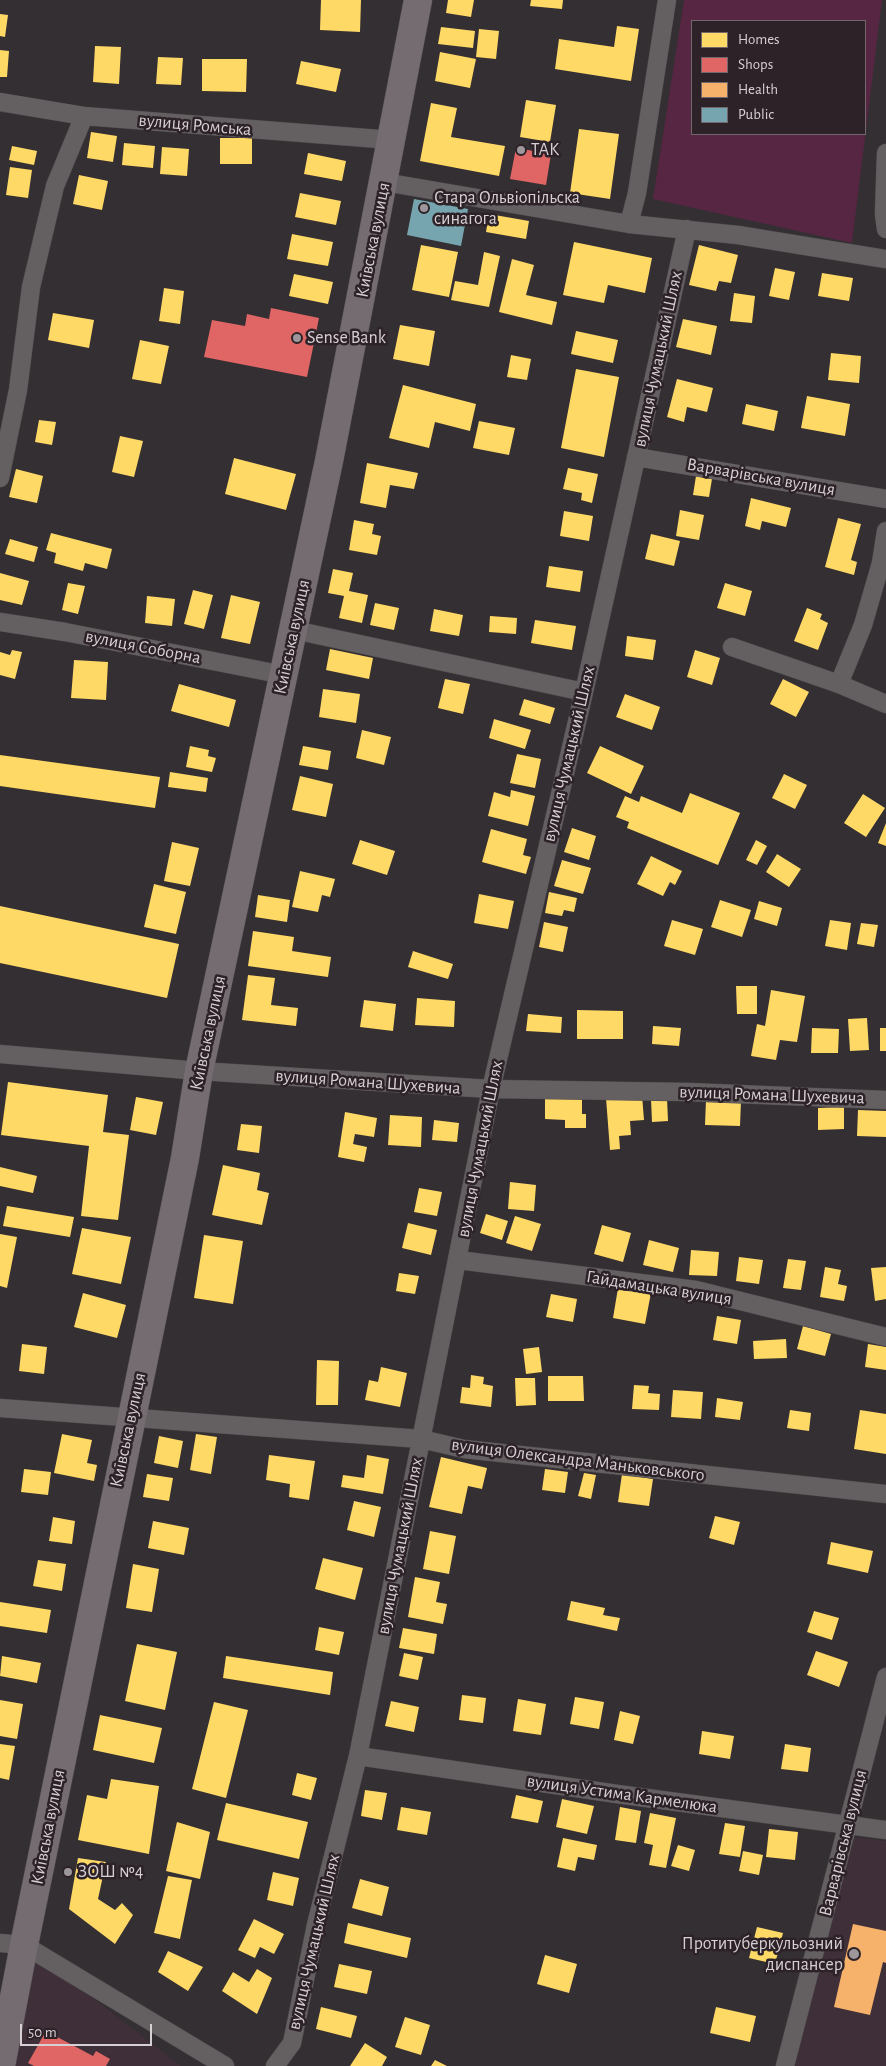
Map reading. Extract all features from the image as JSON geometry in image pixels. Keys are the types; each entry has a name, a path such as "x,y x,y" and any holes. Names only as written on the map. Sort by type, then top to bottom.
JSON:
{"main road":[{"name":"Київська вулиця","path":"1,2066 12,1944 131,1416 183,1168 199,1071 294,630 384,182 418,0"}],"street":[{"path":"629,224 637,194 667,0"},
{"name":"вулиця Ромська","path":"0,102 84,116 392,140"},
{"path":"0,478 18,390 31,287 55,186 84,116"},
{"path":"886,153 884,214 886,229"},
{"path":"384,182 629,224 738,235 886,259"},
{"name":"вулиця Чумацький Шлях","path":"275,2066 292,2043 316,1925 358,1756 491,1090 584,692 686,229"},
{"name":"Варварівська вулиця","path":"636,457 886,499"},
{"path":"838,684 863,625 880,564 886,532"},
{"name":"вулиця Соборна","path":"0,622 65,632 284,675"},
{"path":"294,630 584,692"},
{"path":"732,646 838,684 886,704"},
{"name":"вулиця Романа Шухевича","path":"0,1054 199,1071 491,1090 688,1092 886,1100"},
{"name":"Гайдамацька вулиця","path":"458,1260 696,1290 886,1337"},
{"name":"вулиця Олександра Маньковського","path":"0,1408 131,1416 421,1439 464,1450 886,1494"},
{"name":"Варварівська вулиця","path":"785,2066 886,1677"},
{"name":"вулиця Устима Кармелюка","path":"358,1756 886,1830"},
{"path":"12,1944 226,2066"}],"shaded area":[{"path":"684,0 882,0 866,130 866,20 691,20 691,135 865,135 852,243 653,199"},
{"name":"Протитуберкульозний диспансер","path":"852,1837 886,1841 886,2066 795,2066"},
{"path":"24,1945 181,2066 1,2066"}],"building: Homes":[{"path":"321,0 361,0 360,32 320,30"},
{"path":"448,0 474,0 471,17 446,13"},
{"path":"531,0 563,0 562,9 530,6"},
{"path":"0,14 8,15 5,37 0,36"},
{"path":"617,26 639,29 631,81 555,69 559,39 614,47"},
{"path":"441,27 475,31 473,48 438,44"},
{"path":"479,29 499,31 496,59 476,57"},
{"path":"95,46 121,47 119,84 93,82"},
{"path":"0,50 9,51 7,77 0,77"},
{"path":"440,52 476,59 470,88 435,81"},
{"path":"158,57 183,58 181,85 156,84"},
{"path":"202,59 247,59 246,92 202,91"},
{"path":"301,61 341,69 336,92 296,84"},
{"path":"526,100 556,105 550,142 520,137"},
{"path":"431,103 457,108 451,137 505,146 499,176 420,161"},
{"path":"579,129 619,134 610,199 570,193"},
{"path":"91,132 117,136 113,162 87,158"},
{"path":"220,138 252,138 252,164 220,164"},
{"path":"124,143 155,146 153,168 122,165"},
{"path":"12,146 37,151 34,165 9,160"},
{"path":"162,147 189,149 187,176 160,174"},
{"path":"308,153 346,161 342,181 304,174"},
{"path":"10,167 32,170 28,198 6,195"},
{"path":"79,175 108,181 102,210 73,204"},
{"path":"300,193 341,201 336,225 295,217"},
{"path":"489,214 529,221 526,239 486,232"},
{"path":"292,234 333,242 328,266 287,259"},
{"path":"574,242 652,258 645,293 608,285 604,303 563,295"},
{"path":"421,245 458,252 449,297 412,290"},
{"path":"699,245 738,255 731,283 719,281 716,291 689,285"},
{"path":"484,252 500,256 489,307 451,300 455,281 478,285"},
{"path":"512,259 534,265 526,295 557,302 552,325 499,312"},
{"path":"775,268 795,272 789,300 769,296"},
{"path":"822,273 853,278 849,301 818,296"},
{"path":"294,274 333,282 328,304 289,296"},
{"path":"164,288 184,291 180,324 159,321"},
{"path":"734,293 755,296 752,323 730,321"},
{"path":"53,313 94,320 89,348 48,340"},
{"path":"683,319 717,326 711,355 676,347"},
{"path":"400,325 435,331 429,366 393,359"},
{"path":"576,331 618,340 613,363 571,354"},
{"path":"140,340 169,346 161,384 132,379"},
{"path":"831,353 861,356 859,383 828,380"},
{"path":"511,355 531,359 527,380 507,377"},
{"path":"576,369 619,377 604,457 561,448"},
{"path":"677,379 713,388 707,412 687,407 684,422 667,417"},
{"path":"403,385 476,404 470,431 435,422 429,448 389,438"},
{"path":"807,396 850,404 845,436 801,428"},
{"path":"746,404 778,411 774,431 742,424"},
{"path":"39,420 56,422 52,445 35,442"},
{"path":"479,421 515,428 509,455 473,448"},
{"path":"120,436 143,441 134,477 112,472"},
{"path":"234,458 296,474 286,510 225,494"},
{"path":"367,463 418,473 414,489 390,485 386,508 360,503"},
{"path":"568,468 598,474 592,503 581,500 582,493 563,489"},
{"path":"16,469 43,476 37,503 9,497"},
{"path":"696,476 712,479 709,497 693,495"},
{"path":"751,498 791,508 786,527 762,521 760,530 745,526"},
{"path":"680,510 704,515 699,540 676,536"},
{"path":"564,511 593,516 589,541 560,536"},
{"path":"838,518 861,524 851,560 857,562 854,575 825,567"},
{"path":"354,520 374,524 372,534 381,536 377,555 349,550"},
{"path":"51,533 112,549 107,569 85,563 83,571 54,563 56,553 46,550"},
{"path":"651,534 680,541 674,566 645,559"},
{"path":"10,539 38,547 34,562 5,554"},
{"path":"549,566 583,571 580,592 546,587"},
{"path":"333,569 353,573 349,591 368,595 362,623 339,618 344,596 328,593"},
{"path":"0,573 29,581 22,605 0,600"},
{"path":"68,583 85,586 78,614 62,610"},
{"path":"725,583 752,591 745,616 717,608"},
{"path":"193,590 213,595 204,629 184,624"},
{"path":"231,595 260,602 250,644 221,638"},
{"path":"147,596 175,599 172,626 145,623"},
{"path":"375,603 399,608 394,630 370,625"},
{"path":"807,608 822,614 820,619 828,623 818,650 794,641"},
{"path":"434,609 463,615 459,636 430,631"},
{"path":"490,616 517,618 516,634 489,632"},
{"path":"535,620 576,626 572,650 531,643"},
{"path":"627,636 656,640 653,660 625,656"},
{"path":"330,649 373,658 369,679 326,670"},
{"path":"12,650 22,652 15,679 0,675 0,652 10,655"},
{"path":"695,650 720,658 712,685 687,677"},
{"path":"74,660 108,662 106,700 71,698"},
{"path":"445,679 470,684 463,714 438,708"},
{"path":"783,679 809,692 796,717 770,704"},
{"path":"179,684 236,700 229,727 171,711"},
{"path":"323,689 360,694 356,723 319,717"},
{"path":"625,694 660,707 652,730 616,717"},
{"path":"524,699 555,708 550,724 519,715"},
{"path":"494,719 531,730 525,749 489,738"},
{"path":"362,730 391,737 384,765 356,758"},
{"path":"190,746 209,750 208,756 216,758 212,772 186,767"},
{"path":"303,746 331,751 328,770 299,765"},
{"path":"600,746 644,766 631,794 587,773"},
{"path":"517,754 541,759 535,788 510,783"},
{"path":"0,755 160,777 155,808 0,786"},
{"path":"170,772 208,778 206,792 168,787"},
{"path":"784,774 807,785 795,809 772,798"},
{"path":"300,776 333,784 326,817 292,810"},
{"path":"511,790 535,796 528,826 488,816 494,792 510,797"},
{"path":"690,793 740,813 718,865 627,828 629,822 616,817 625,796 639,802 641,796 682,813"},
{"path":"863,794 885,808 866,837 844,823"},
{"path":"886,823 886,846 878,843"},
{"path":"572,828 596,836 589,860 564,852"},
{"path":"491,829 527,839 523,855 531,857 526,874 482,862"},
{"path":"360,840 395,851 387,875 352,864"},
{"path":"756,840 767,846 757,865 746,860"},
{"path":"172,842 199,848 190,886 164,881"},
{"path":"777,854 801,869 789,887 766,872"},
{"path":"651,856 682,871 675,885 670,882 663,896 637,884"},
{"path":"562,860 591,868 583,894 554,886"},
{"path":"300,871 335,879 330,897 322,895 318,912 292,907"},
{"path":"154,884 186,892 176,934 144,927"},
{"path":"549,892 577,898 574,912 564,910 562,916 545,913"},
{"path":"479,894 514,901 508,929 474,923"},
{"path":"258,895 290,900 287,922 255,917"},
{"path":"720,900 751,910 742,937 711,927"},
{"path":"759,901 782,908 777,926 754,919"},
{"path":"0,906 179,944 167,998 0,963"},
{"path":"672,920 703,929 695,955 664,946"},
{"path":"830,920 851,923 847,950 825,946"},
{"path":"544,922 568,927 563,952 539,947"},
{"path":"861,923 878,925 874,947 857,944"},
{"path":"253,931 294,937 292,951 331,957 328,977 248,966"},
{"path":"413,951 453,964 448,979 408,967"},
{"path":"248,975 275,978 271,1005 298,1008 296,1026 242,1020"},
{"path":"736,986 757,986 757,1014 737,1014"},
{"path":"771,990 805,996 797,1042 780,1040 776,1060 751,1056 757,1024 765,1026"},
{"path":"417,998 455,1001 454,1027 415,1025"},
{"path":"364,1000 396,1004 393,1031 360,1027"},
{"path":"577,1010 623,1011 623,1039 577,1039"},
{"path":"528,1014 562,1017 561,1033 526,1031"},
{"path":"867,1018 869,1050 850,1051 848,1019"},
{"path":"653,1026 681,1028 679,1046 652,1044"},
{"path":"812,1028 839,1029 838,1053 811,1053"},
{"path":"880,1028 886,1028 886,1051 880,1051"},
{"path":"8,1082 108,1095 103,1132 129,1135 118,1220 81,1216 89,1146 1,1135"},
{"path":"642,1095 644,1120 630,1121 631,1135 619,1136 620,1149 610,1150 606,1098"},
{"path":"136,1097 163,1102 156,1135 130,1130"},
{"path":"545,1098 582,1099 582,1114 586,1114 586,1128 565,1128 565,1120 545,1119"},
{"path":"667,1098 668,1121 652,1122 651,1099"},
{"path":"706,1100 741,1101 740,1126 705,1125"},
{"path":"844,1107 844,1129 818,1130 818,1108"},
{"path":"858,1110 886,1111 886,1137 857,1136"},
{"path":"345,1112 377,1118 374,1137 355,1134 353,1144 367,1147 364,1162 338,1157"},
{"path":"390,1115 422,1117 421,1147 388,1145"},
{"path":"434,1120 459,1123 457,1142 432,1140"},
{"path":"241,1124 262,1126 259,1153 237,1150"},
{"path":"223,1165 260,1173 257,1190 269,1193 262,1225 212,1215"},
{"path":"0,1167 37,1176 33,1193 0,1186"},
{"path":"510,1182 536,1185 534,1211 508,1209"},
{"path":"419,1188 442,1192 437,1216 414,1212"},
{"path":"7,1206 74,1217 70,1237 3,1226"},
{"path":"486,1214 508,1221 502,1240 480,1233"},
{"path":"515,1216 541,1224 532,1251 506,1243"},
{"path":"408,1223 437,1230 431,1255 402,1248"},
{"path":"602,1225 631,1233 623,1262 594,1254"},
{"path":"82,1228 131,1237 121,1284 72,1274"},
{"path":"0,1234 17,1237 7,1288 0,1286"},
{"path":"204,1235 243,1241 233,1304 194,1298"},
{"path":"649,1240 679,1248 673,1272 643,1265"},
{"path":"691,1250 719,1252 717,1276 689,1275"},
{"path":"739,1257 763,1260 759,1284 736,1281"},
{"path":"788,1259 806,1261 801,1290 783,1288"},
{"path":"825,1267 841,1270 838,1284 847,1286 844,1301 820,1297"},
{"path":"886,1267 886,1299 875,1301 871,1268"},
{"path":"399,1273 419,1276 415,1294 396,1291"},
{"path":"618,1288 651,1293 645,1324 613,1318"},
{"path":"83,1293 126,1305 117,1338 74,1327"},
{"path":"551,1294 577,1299 573,1322 546,1317"},
{"path":"717,1316 741,1320 737,1344 713,1340"},
{"path":"803,1326 831,1334 825,1356 797,1349"},
{"path":"786,1339 787,1358 754,1359 753,1341"},
{"path":"22,1344 47,1347 44,1374 19,1371"},
{"path":"868,1344 886,1347 886,1370 865,1367"},
{"path":"539,1347 542,1372 526,1374 523,1349"},
{"path":"317,1360 339,1361 338,1405 316,1405"},
{"path":"381,1367 407,1373 400,1407 365,1400 369,1380 378,1382"},
{"path":"471,1375 484,1377 483,1384 493,1386 491,1407 460,1403 462,1387 470,1388"},
{"path":"548,1376 583,1376 584,1401 548,1401"},
{"path":"515,1378 535,1378 536,1405 516,1406"},
{"path":"634,1385 649,1386 648,1393 660,1394 659,1410 632,1409"},
{"path":"673,1390 703,1392 701,1419 671,1417"},
{"path":"717,1398 743,1402 740,1420 715,1417"},
{"path":"790,1410 811,1413 809,1431 787,1428"},
{"path":"860,1410 886,1414 886,1454 854,1449"},
{"path":"62,1434 92,1440 87,1463 97,1465 94,1481 54,1473"},
{"path":"196,1434 217,1437 211,1474 190,1470"},
{"path":"159,1436 183,1441 178,1468 154,1463"},
{"path":"269,1455 315,1461 309,1500 289,1497 290,1484 266,1480"},
{"path":"367,1455 389,1459 383,1494 341,1487 343,1475 364,1478"},
{"path":"441,1457 487,1468 482,1489 468,1486 462,1514 429,1507"},
{"path":"24,1469 51,1472 48,1495 21,1492"},
{"path":"545,1469 568,1472 565,1493 542,1490"},
{"path":"584,1473 596,1475 591,1499 578,1496"},
{"path":"147,1474 173,1478 169,1501 143,1497"},
{"path":"622,1474 653,1479 649,1506 618,1502"},
{"path":"354,1501 381,1507 374,1537 347,1530"},
{"path":"715,1516 740,1522 734,1545 709,1538"},
{"path":"53,1517 75,1521 72,1544 49,1541"},
{"path":"153,1521 189,1528 184,1555 148,1548"},
{"path":"430,1531 456,1536 449,1574 423,1569"},
{"path":"831,1542 873,1551 868,1573 827,1564"},
{"path":"323,1558 363,1568 355,1600 315,1589"},
{"path":"38,1560 66,1564 62,1591 33,1586"},
{"path":"133,1564 159,1569 152,1612 126,1608"},
{"path":"415,1577 440,1582 436,1602 447,1604 443,1624 408,1617"},
{"path":"571,1601 605,1608 603,1615 620,1618 617,1631 567,1620"},
{"path":"0,1602 51,1610 47,1633 0,1626"},
{"path":"814,1611 839,1618 832,1640 807,1632"},
{"path":"319,1627 344,1632 339,1655 315,1650"},
{"path":"403,1628 437,1634 434,1654 399,1648"},
{"path":"137,1644 177,1652 165,1710 125,1701"},
{"path":"816,1651 848,1662 839,1687 807,1675"},
{"path":"404,1653 423,1657 418,1680 399,1676"},
{"path":"2,1656 41,1663 37,1683 0,1676"},
{"path":"226,1656 333,1672 330,1695 223,1678"},
{"path":"462,1695 486,1698 483,1723 459,1720"},
{"path":"575,1697 604,1702 599,1729 570,1724"},
{"path":"518,1699 546,1704 541,1735 513,1731"},
{"path":"0,1700 23,1704 17,1739 0,1736"},
{"path":"391,1701 419,1707 414,1732 385,1726"},
{"path":"214,1702 248,1710 226,1798 192,1789"},
{"path":"620,1711 640,1716 633,1744 614,1740"},
{"path":"100,1715 162,1728 154,1763 93,1750"},
{"path":"702,1731 734,1736 730,1759 699,1754"},
{"path":"0,1744 15,1746 9,1780 0,1778"},
{"path":"785,1744 811,1748 808,1772 781,1769"},
{"path":"297,1773 317,1778 311,1800 292,1795"},
{"path":"111,1779 159,1786 149,1854 78,1840 87,1795 107,1799"},
{"path":"365,1790 387,1793 382,1820 361,1816"},
{"path":"516,1795 543,1801 538,1823 511,1818"},
{"path":"562,1799 594,1806 587,1834 556,1827"},
{"path":"226,1803 308,1822 299,1859 217,1840"},
{"path":"401,1807 431,1812 427,1835 397,1830"},
{"path":"620,1807 641,1811 636,1843 615,1840"},
{"path":"650,1813 676,1818 666,1868 649,1865 653,1845 644,1843"},
{"path":"177,1822 210,1832 200,1879 166,1871"},
{"path":"725,1823 745,1826 740,1857 719,1854"},
{"path":"769,1829 798,1832 795,1860 766,1857"},
{"path":"563,1838 597,1845 594,1860 578,1857 575,1871 557,1867"},
{"path":"678,1845 695,1850 689,1871 671,1866"},
{"path":"743,1851 763,1855 759,1875 739,1871"},
{"path":"78,1858 106,1862 98,1899 115,1910 122,1903 133,1915 115,1944 69,1909"},
{"path":"273,1872 299,1878 293,1906 267,1900"},
{"path":"168,1876 192,1880 180,1939 154,1933"},
{"path":"360,1879 389,1887 382,1916 352,1908"},
{"path":"254,1919 284,1934 274,1954 260,1947 255,1958 238,1950"},
{"path":"348,1923 411,1938 407,1958 344,1943"},
{"path":"757,1927 783,1933 775,1964 749,1958"},
{"path":"168,1951 203,1967 188,1991 158,1972"},
{"path":"545,1955 577,1964 569,1993 537,1984"},
{"path":"339,1964 372,1971 367,1994 334,1987"},
{"path":"257,1969 272,1978 257,2014 222,1991 233,1972 249,1982"},
{"path":"321,2007 357,2016 351,2038 316,2029"},
{"path":"716,2007 756,2016 750,2042 710,2033"},
{"path":"405,2017 430,2025 421,2055 395,2047"},
{"path":"365,2043 387,2057 382,2066 350,2066"},
{"path":"435,2060 447,2066 431,2066"}],"building: Shops":[{"path":"516,148 551,154 546,185 510,179"},
{"path":"271,308 319,318 307,377 204,357 212,320 245,326 247,314 269,319"},
{"path":"46,2031 93,2056 96,2051 110,2059 106,2066 34,2066 28,2063"}],"building: Health":[{"path":"853,1924 886,1931 886,1963 883,1962 870,2015 834,2007"}],"building: Public":[{"path":"414,199 468,209 461,246 407,235"}],"place":[{"name":"ТАК","path":"521,150"},
{"name":"Стара Ольвіопільска синагога","path":"424,208"},
{"name":"Sense Bank","path":"297,338"},
{"name":"ЗОШ №4","path":"68,1872"},
{"name":"Протитуберкульозний диспансер","path":"854,1954"}]}
